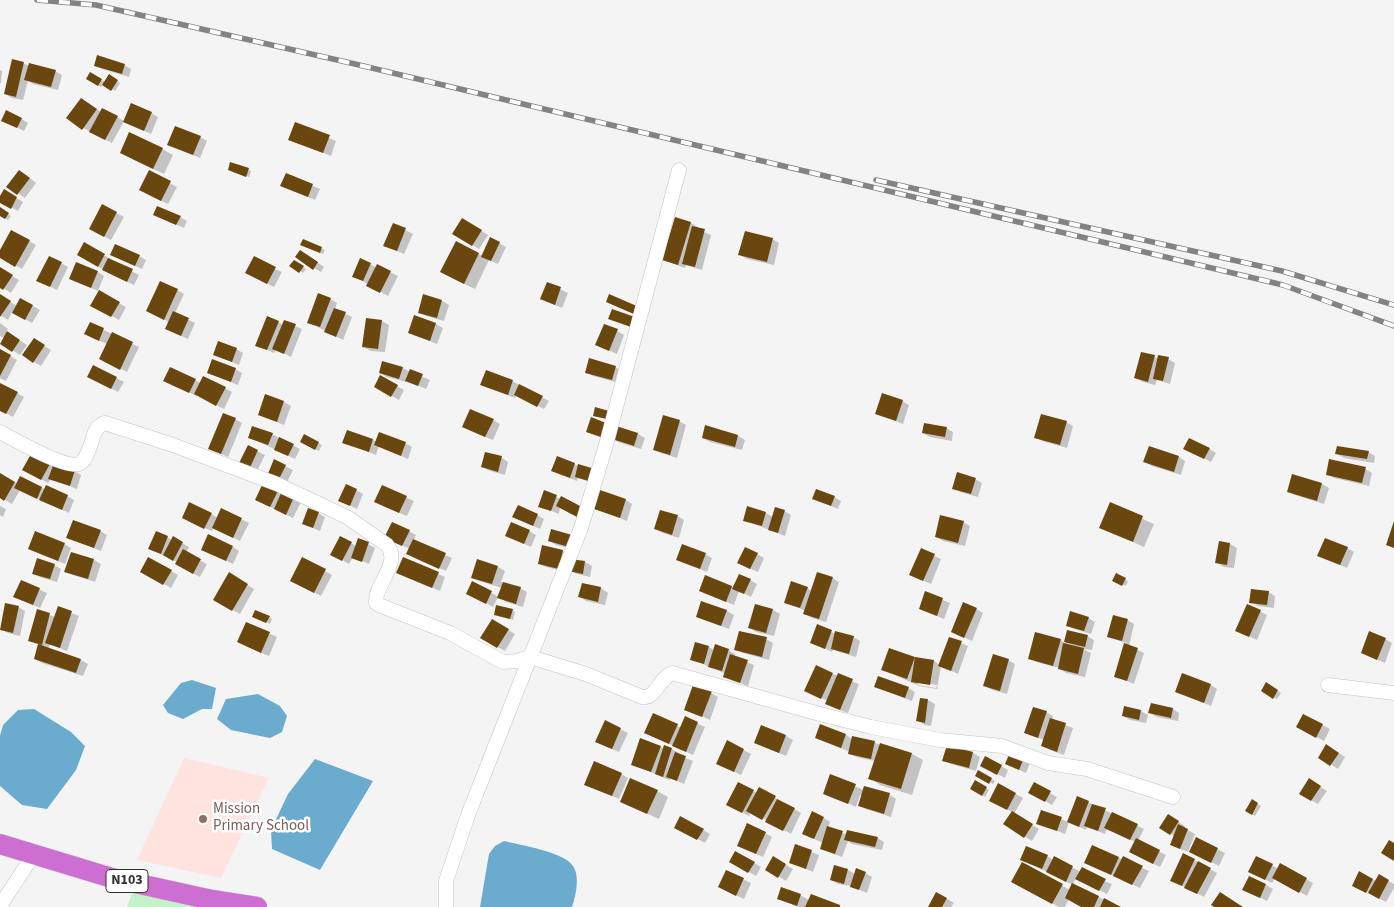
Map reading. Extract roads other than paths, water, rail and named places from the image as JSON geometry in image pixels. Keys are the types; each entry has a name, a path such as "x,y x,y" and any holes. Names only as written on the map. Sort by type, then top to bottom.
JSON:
{"highway":[{"name":"N103","path":"0,844 112,878 212,900 257,907"}],"street":[{"path":"446,907 446,881 468,816 583,518 606,445 679,170"},
{"path":"0,432 24,446 69,464 77,465 83,461 88,452 96,429 105,422 277,484 347,517 387,545 392,556 383,582 376,595 376,603 450,633 503,662 517,661 530,657 586,674 642,697 651,696 665,675 672,673 820,714 871,726 940,740 1002,746 1048,763 1087,769 1173,797"},
{"path":"1328,685 1394,693"},
{"path":"0,906 34,854"}],"water":[{"path":"192,680 216,688 212,709 202,709 183,719 168,713 163,705 181,683"},
{"path":"258,694 280,706 287,716 282,732 270,738 231,730 217,719 226,699"},
{"path":"34,709 71,732 85,746 76,770 47,809 22,805 0,786 0,736 3,725 18,710"},
{"path":"315,759 373,781 320,870 272,849 271,830 288,794"},
{"path":"504,841 551,853 568,861 575,870 577,880 572,907 480,907 489,854 495,846"}],"railway":[{"path":"37,0 96,5 355,64 1283,285 1394,326"},
{"path":"876,180 1282,271 1394,305"}],"place":[{"name":"Mission Primary School","path":"203,819"}]}
